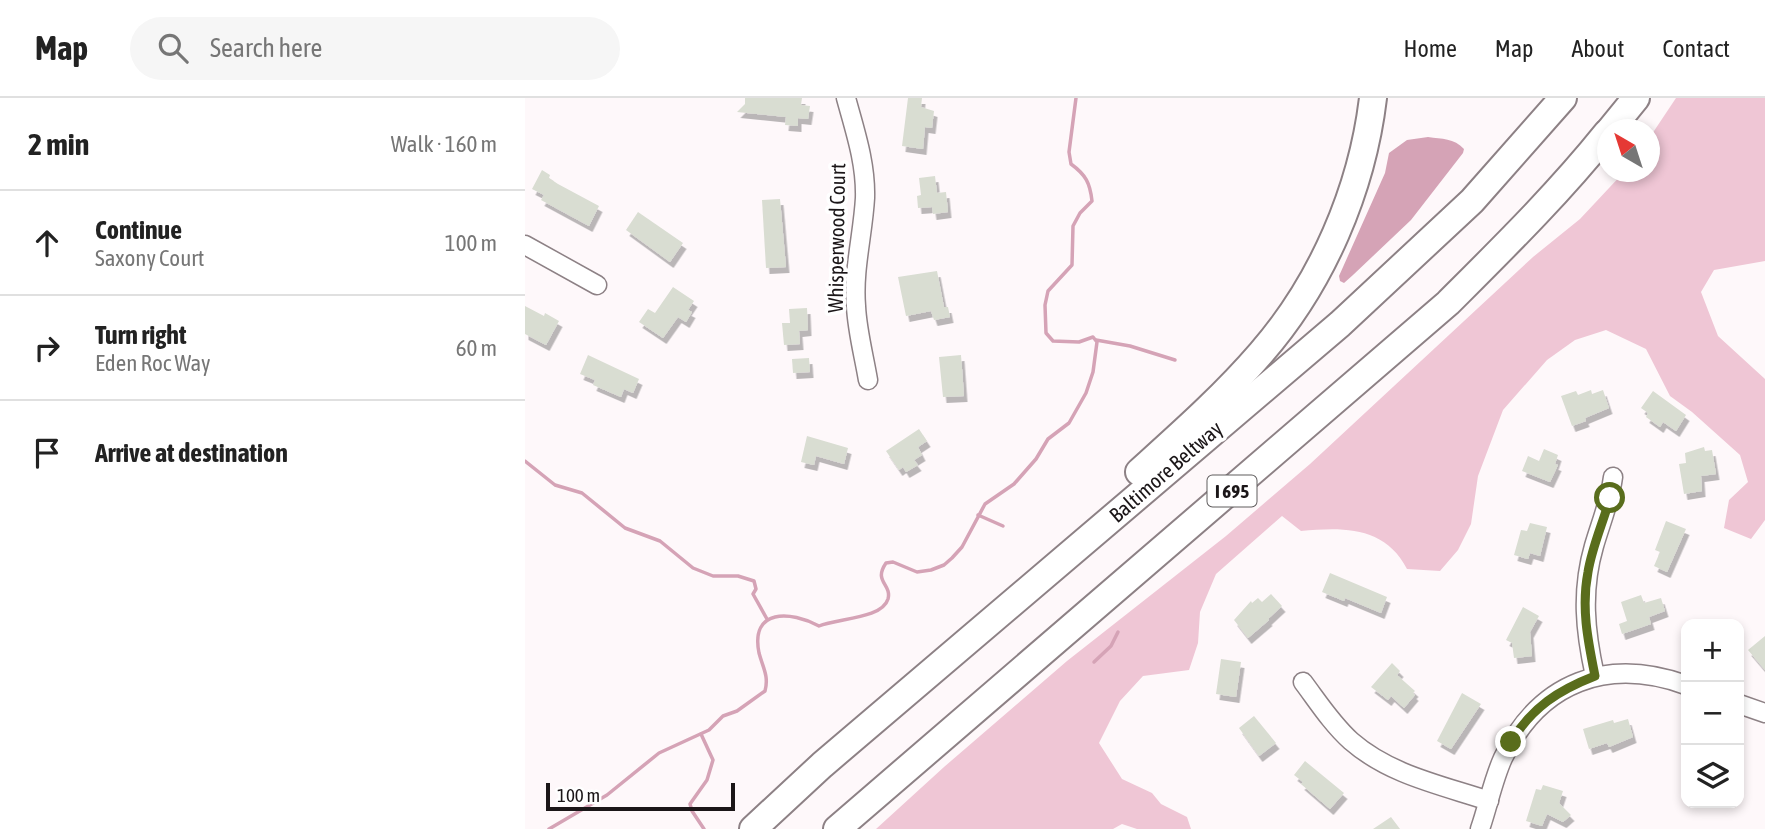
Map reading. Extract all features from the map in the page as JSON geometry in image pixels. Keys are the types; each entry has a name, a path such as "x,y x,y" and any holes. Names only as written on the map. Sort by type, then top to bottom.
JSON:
{"highway":[{"path":"901,698 1207,409 1262,352 1295,308 1345,213 1363,152 1373,98"},
{"name":"Baltimore Beltway","path":"753,829 822,765 1369,298 1472,201 1563,98"},
{"name":"I 695","path":"1619,119 1636,98"},
{"name":"I 695","path":"837,829 1448,303 1515,237 1597,146"}],"street":[{"name":"Whisperwood Court","path":"846,98 861,151 864,175 856,306 869,380"},
{"path":"525,246 597,285"},
{"path":"1595,676 1587,640 1585,594 1588,571 1610,498 1613,477"},
{"path":"1480,829 1501,761 1522,724 1552,696 1595,676 1621,673 1638,673 1681,684"},
{"path":"1303,682 1334,723 1368,754 1410,776 1489,801"},
{"path":"1744,706 1765,713"}],"shaded area":[{"path":"1676,98 1765,98 1765,261 1714,270 1701,292 1718,336 1765,379 1765,520 1751,539 1724,528 1729,500 1748,482 1740,455 1670,396 1646,349 1606,330 1575,340 1547,360 1503,410 1478,476 1471,524 1458,550 1440,571 1407,569 1387,544 1361,532 1332,529 1301,531 1282,516 1216,574 1200,612 1198,643 1189,670 1143,676 1120,701 1099,743 1122,779 1152,793 1161,804 1187,817 1191,829 1137,829 1122,824 1113,829 876,829 1067,661 1226,536 1310,464 1533,257 1580,219 1615,182 1660,182 1660,122"},
{"path":"1428,137 1456,143 1464,149 1463,153 1411,220 1344,283 1340,281 1339,276 1385,173 1389,153 1407,140"}],"building":[{"path":"745,98 802,98 801,105 810,106 808,119 798,118 798,126 785,125 786,117 737,112 745,104"},
{"path":"908,98 922,98 921,107 934,111 932,128 925,127 923,149 902,146"},
{"path":"542,170 558,184 599,206 589,226 541,200 544,195 532,189"},
{"path":"935,176 937,193 946,192 948,212 933,214 932,207 918,208 917,196 921,195 919,178"},
{"path":"780,199 786,267 766,268 762,200"},
{"path":"638,212 683,243 670,262 626,230"},
{"path":"937,271 944,307 948,307 950,317 934,320 931,311 906,316 898,277"},
{"path":"673,287 694,301 688,310 692,312 686,322 678,317 663,338 639,322 648,309 655,313"},
{"path":"525,306 559,321 546,345 525,334"},
{"path":"807,308 808,330 799,331 800,344 784,345 782,323 790,323 789,309"},
{"path":"588,355 639,379 633,393 624,389 621,397 593,385 595,380 580,374"},
{"path":"961,355 964,396 943,397 939,357"},
{"path":"809,358 810,372 793,373 792,359"},
{"path":"1591,390 1592,394 1603,390 1609,408 1572,426 1561,396 1576,391 1578,395"},
{"path":"1653,391 1686,415 1676,431 1663,422 1660,427 1646,417 1648,413 1641,408"},
{"path":"919,429 927,441 918,447 922,455 914,460 918,465 906,472 903,467 899,470 886,451"},
{"path":"807,436 848,448 844,464 816,456 814,465 801,462"},
{"path":"1704,447 1705,451 1712,450 1716,474 1701,476 1702,491 1684,494 1679,464 1686,463 1685,453"},
{"path":"1544,449 1558,455 1555,464 1558,465 1550,482 1522,471 1528,456 1539,461"},
{"path":"1666,521 1686,529 1667,572 1654,566 1660,552 1655,550"},
{"path":"1530,523 1547,527 1540,556 1530,553 1528,559 1514,555 1521,530 1527,531"},
{"path":"1330,573 1387,597 1381,613 1322,592"},
{"path":"1271,594 1282,606 1248,638 1234,620 1251,601 1252,603 1258,598 1262,602"},
{"path":"1641,595 1644,603 1661,598 1665,611 1649,617 1651,624 1622,634 1619,624 1627,621 1621,602"},
{"path":"1523,607 1539,616 1530,632 1532,656 1514,658 1512,643 1506,640"},
{"path":"1765,636 1765,670 1748,650"},
{"path":"1221,659 1241,662 1236,697 1216,694"},
{"path":"1392,663 1400,671 1397,675 1415,691 1415,695 1404,708 1391,696 1388,700 1371,687"},
{"path":"1462,693 1481,704 1451,749 1437,741"},
{"path":"1254,716 1276,743 1259,756 1239,728"},
{"path":"1628,719 1633,737 1609,747 1607,743 1589,749 1583,729 1613,720 1614,723"},
{"path":"1305,761 1344,793 1330,809 1294,775"},
{"path":"1543,785 1563,791 1559,803 1571,815 1563,822 1547,814 1542,826 1526,821 1536,789 1541,790"},
{"path":"1391,817 1400,829 1373,829"}],"waterway":[{"path":"549,829 607,795 659,753 709,730 723,716 737,711 765,691 766,676 759,653 758,638 767,621 785,616 819,626 869,614 884,606 888,599 888,590 881,575 886,563 893,562 917,572 944,565 962,547 985,504 1014,484 1036,459 1048,439 1069,423 1086,393 1093,372 1097,342 1093,337 1079,342 1053,341 1046,333 1045,305 1048,291 1072,265 1073,226 1080,213 1092,201 1086,180 1071,164 1069,152 1076,98"},
{"path":"1096,340 1130,346 1175,360"},
{"path":"525,461 555,485 582,493 625,528 660,541 693,568 713,576 738,576 754,581 756,589 753,594 767,619"},
{"path":"978,515 1003,526"},
{"path":"1094,662 1111,646 1118,632"},
{"path":"701,734 713,760 707,780 690,804 704,829"}],"route":[{"path":"1511,742 1522,724 1552,696 1595,676 1587,640 1585,594 1595,544 1610,498"}]}
